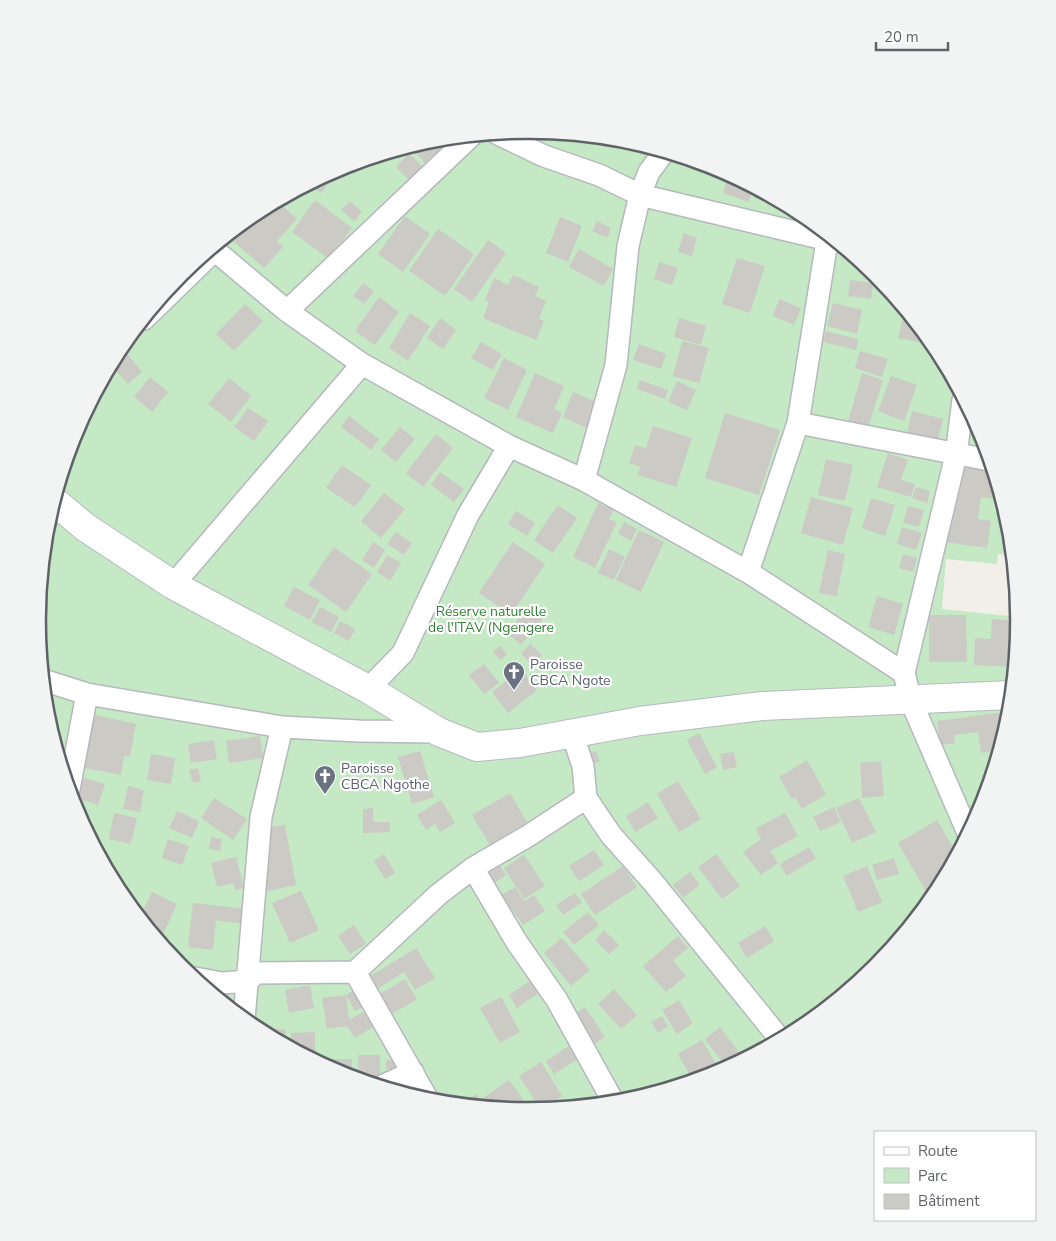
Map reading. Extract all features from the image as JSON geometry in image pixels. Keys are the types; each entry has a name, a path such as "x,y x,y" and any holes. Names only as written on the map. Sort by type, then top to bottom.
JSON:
{"street":[{"path":"510,140 544,156 598,175 640,195 819,236"},
{"path":"287,311 463,143"},
{"path":"584,480 616,365 628,246 640,195 649,172 660,157"},
{"path":"748,572 798,423 829,244"},
{"path":"216,253 287,311 362,364 509,446 584,480 748,572 904,673"},
{"path":"173,585 362,364"},
{"path":"962,411 956,454 904,673 911,701 964,824"},
{"path":"798,423 981,458"},
{"path":"368,689 403,653 468,515 509,446"},
{"path":"61,506 85,528 173,585 368,689 439,732 477,747 520,743 640,721 762,706 911,701 1004,695"},
{"path":"50,682 86,694 282,727 439,732"},
{"path":"72,774 86,694"},
{"path":"245,1010 261,817 282,727"},
{"path":"572,734 583,766 586,798 611,835 652,881 776,1034"},
{"path":"207,980 222,983 248,981 256,973 356,972 439,894 474,868 586,798"},
{"path":"474,868 516,942 557,1000 610,1095"},
{"path":"356,972 423,1090"},
{"path":"390,1082 413,1072"}],"green space":[{"name":"Réserve naturelle de l'ITAV (Ngengere","path":"528,139 591,143 653,155 683,164 741,188 769,203 821,238 846,258 890,303 929,353 960,407 984,466 993,496 1005,555 998,554 997,564 946,559 942,609 1010,616 1006,683 993,745 984,775 960,834 929,888 890,938 846,983 821,1003 769,1038 741,1053 683,1077 653,1086 591,1098 528,1102 496,1101 434,1093 373,1077 344,1066 287,1038 260,1021 210,983 187,961 146,914 127,888 96,834 83,805 63,745 56,714 50,683 46,620 50,558 56,527 63,496 83,436 96,407 127,353 146,327 187,280 210,258 260,220 315,188 344,175 403,155 434,148 496,140"}],"building":[{"path":"442,147 425,163 415,152"},
{"path":"410,154 422,166 409,180 396,167"},
{"path":"331,181 321,193 315,188"},
{"path":"727,182 751,194 749,202 723,193"},
{"path":"315,200 352,228 329,259 292,232"},
{"path":"350,201 362,212 354,221 341,210"},
{"path":"282,206 297,219 277,241 283,247 264,268 232,240"},
{"path":"405,216 430,234 403,272 378,254"},
{"path":"560,217 582,226 568,262 546,253"},
{"path":"597,221 611,228 607,238 592,231"},
{"path":"438,229 474,254 445,296 409,271"},
{"path":"684,233 697,238 692,256 678,252"},
{"path":"488,240 506,253 472,302 454,289"},
{"path":"579,249 613,269 604,286 569,267"},
{"path":"737,258 765,266 750,313 722,304"},
{"path":"659,262 678,268 672,285 654,279"},
{"path":"513,275 539,287 535,296 546,301 539,319 544,321 536,340 483,318 489,302 485,300 494,278 508,285"},
{"path":"850,280 873,284 871,299 848,296"},
{"path":"363,283 374,291 364,304 353,296"},
{"path":"379,297 399,312 375,345 355,331"},
{"path":"779,299 801,308 794,325 773,316"},
{"path":"833,303 862,310 857,334 827,326"},
{"path":"245,304 263,321 234,351 216,334"},
{"path":"410,313 430,326 408,361 389,348"},
{"path":"440,318 456,330 443,349 427,338"},
{"path":"679,318 706,326 701,345 674,337"},
{"path":"903,318 921,342 898,338"},
{"path":"826,331 858,339 856,350 823,342"},
{"path":"682,341 709,348 699,383 673,376"},
{"path":"481,342 502,354 493,370 471,358"},
{"path":"639,344 666,354 661,369 633,360"},
{"path":"860,351 888,359 882,377 855,368"},
{"path":"127,353 142,372 128,384 116,371"},
{"path":"504,358 527,370 508,410 484,398"},
{"path":"535,373 564,386 554,409 562,413 553,433 516,417"},
{"path":"862,373 883,380 868,428 848,422"},
{"path":"891,376 917,385 904,421 878,411"},
{"path":"150,377 168,392 152,412 134,397"},
{"path":"229,378 251,396 231,422 208,404"},
{"path":"640,380 668,390 665,399 637,389"},
{"path":"677,381 696,390 687,410 668,402"},
{"path":"573,392 599,403 588,429 563,417"},
{"path":"248,408 268,421 254,441 234,427"},
{"path":"912,411 943,419 938,440 907,433"},
{"path":"725,413 780,430 759,495 705,478"},
{"path":"349,416 379,439 371,450 341,427"},
{"path":"653,426 692,438 676,487 638,475 640,467 629,463 635,445 646,448"},
{"path":"400,427 415,439 396,462 381,450"},
{"path":"436,434 453,448 423,487 406,473"},
{"path":"888,453 908,460 901,480 915,484 911,497 877,487"},
{"path":"826,459 853,465 845,501 818,495"},
{"path":"956,464 985,468 994,498 981,497 978,519 991,521 987,548 945,542"},
{"path":"342,465 371,485 355,507 326,488"},
{"path":"440,472 464,489 454,502 431,485"},
{"path":"916,487 930,491 927,503 912,498"},
{"path":"384,493 405,509 381,538 361,521"},
{"path":"811,497 853,508 843,545 801,533"},
{"path":"871,498 895,505 885,536 862,528"},
{"path":"598,503 614,510 609,519 617,522 595,568 573,557"},
{"path":"558,505 577,518 553,553 534,540"},
{"path":"908,506 924,510 919,527 903,523"},
{"path":"516,511 535,523 527,536 508,524"},
{"path":"624,522 637,529 631,541 618,534"},
{"path":"902,527 922,533 916,550 897,544"},
{"path":"639,530 664,542 641,592 616,580"},
{"path":"396,532 412,543 404,555 387,544"},
{"path":"373,542 385,550 374,568 362,560"},
{"path":"513,542 545,564 511,615 479,593"},
{"path":"334,547 372,574 346,612 308,585"},
{"path":"609,549 625,557 614,580 598,573"},
{"path":"828,550 845,554 837,596 819,593"},
{"path":"903,554 917,558 913,572 899,568"},
{"path":"387,555 401,563 390,581 377,572"},
{"path":"294,587 320,600 310,620 284,606"},
{"path":"877,596 903,604 894,635 868,627"},
{"path":"529,605 544,617 521,645 507,633"},
{"path":"320,607 339,617 331,632 312,622"},
{"path":"929,615 966,615 967,662 929,662"},
{"path":"992,619 1010,620 1008,667 974,665 975,638 991,639"},
{"path":"340,621 355,629 349,641 334,633"},
{"path":"530,644 542,655 533,665 521,654"},
{"path":"500,646 507,654 500,660 493,651"},
{"path":"484,664 499,683 484,694 469,675"},
{"name":"Paroisse CBCA Ngote","path":"521,669 537,690 508,713 492,692"},
{"path":"1000,712 991,751 981,753 978,732 954,735 955,743 940,745 937,721"},
{"path":"91,714 136,724 130,757 124,756 121,775 80,767"},
{"path":"699,733 717,767 705,774 687,740"},
{"path":"260,736 263,758 229,763 226,741"},
{"path":"214,740 217,759 191,763 188,744"},
{"path":"63,747 68,748 66,754"},
{"path":"420,751 434,797 412,804 398,757"},
{"path":"596,751 600,761 588,766 583,756"},
{"path":"734,752 737,767 723,770 720,754"},
{"path":"151,754 175,758 171,784 147,780"},
{"path":"807,760 826,795 802,809 795,797 792,799 779,777"},
{"path":"881,761 884,796 862,798 860,763"},
{"path":"198,768 201,781 193,783 189,770"},
{"path":"81,777 105,784 98,805 81,800 77,790"},
{"path":"678,781 701,819 679,832 657,794"},
{"path":"128,786 144,790 140,812 123,809"},
{"path":"510,793 527,822 490,845 472,815"},
{"path":"214,798 247,819 233,840 201,818"},
{"path":"859,798 876,832 852,843 836,808"},
{"path":"441,800 455,823 440,832 435,824 426,830 417,815"},
{"path":"648,802 658,818 635,832 626,816"},
{"path":"834,807 841,822 820,831 813,817"},
{"path":"373,808 373,822 390,822 390,832 363,833 363,809"},
{"path":"177,811 199,821 192,838 169,828"},
{"path":"114,813 137,818 131,844 109,839"},
{"path":"785,813 798,836 770,851 778,863 761,875 743,852 761,839 756,828"},
{"path":"937,820 953,847 929,888 925,890 898,843"},
{"path":"285,825 296,885 264,892 268,827"},
{"path":"211,837 222,839 220,851 209,849"},
{"path":"168,839 189,846 182,865 162,858"},
{"path":"809,847 816,858 787,876 780,864"},
{"path":"594,850 604,865 579,881 569,866"},
{"path":"384,854 395,873 385,879 374,861"},
{"path":"716,854 740,886 722,899 698,867"},
{"path":"524,855 545,886 524,899 504,868"},
{"path":"236,857 244,888 235,890 234,883 217,887 211,863"},
{"path":"894,858 899,874 877,880 872,865"},
{"path":"498,863 506,875 493,884 485,871"},
{"path":"623,866 637,887 595,915 581,894"},
{"path":"867,866 882,902 858,912 843,876"},
{"path":"690,872 700,885 683,898 673,885"},
{"path":"515,887 524,901 534,895 545,911 523,925 502,895"},
{"path":"301,891 319,930 290,943 272,903"},
{"path":"152,892 177,904 163,934 143,910"},
{"path":"575,893 582,902 563,915 556,905"},
{"path":"193,903 245,909 243,924 216,920 213,950 188,947"},
{"path":"588,912 599,925 574,945 563,932"},
{"path":"354,925 366,944 350,954 338,936"},
{"path":"765,926 774,941 747,958 738,943"},
{"path":"604,930 619,945 609,954 595,940"},
{"path":"678,936 688,948 673,960 686,976 666,992 643,966"},
{"path":"562,938 590,970 571,986 544,953"},
{"path":"416,948 435,978 415,990 404,972 377,989 369,977"},
{"path":"405,979 417,999 392,1014 380,994"},
{"path":"532,980 540,992 517,1008 509,995"},
{"path":"310,985 314,1008 289,1013 285,990"},
{"path":"614,989 637,1015 621,1029 598,1004"},
{"path":"355,990 365,1006 355,1011 346,995"},
{"path":"346,995 349,1020 363,1012 373,1027 355,1038 347,1026 327,1029 322,998"},
{"path":"501,997 520,1032 500,1043 480,1008"},
{"path":"679,1000 693,1023 677,1034 662,1010"},
{"path":"585,1007 605,1037 591,1046 572,1016"},
{"path":"662,1016 668,1026 658,1033 651,1022"},
{"path":"802,1016 784,1029 802,1016"},
{"path":"720,1027 740,1054 722,1062 705,1039"},
{"path":"271,1028 286,1030 285,1037"},
{"path":"315,1032 315,1053 291,1040 291,1033"},
{"path":"702,1040 716,1064 689,1075 678,1054"},
{"path":"569,1046 578,1059 554,1074 546,1061"},
{"path":"358,1055 380,1055 380,1079 359,1072"},
{"path":"328,1059 352,1059 352,1069"},
{"path":"386,1060 397,1060 397,1069 386,1069"},
{"path":"541,1062 562,1096 554,1101 536,1102 519,1076"},
{"path":"509,1080 524,1101 496,1101 484,1100 483,1098"},
{"path":"476,1094 480,1099 469,1098"}],"place":[{"name":"Paroisse CBCA Ngote","path":"514,691"},
{"name":"Paroisse CBCA Ngothe","path":"325,795"}]}
